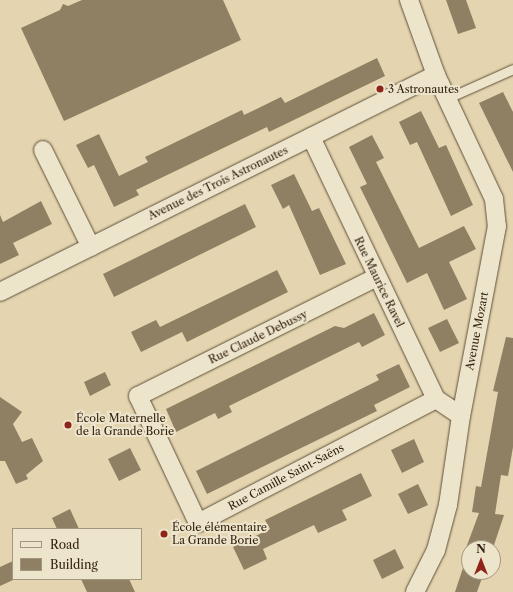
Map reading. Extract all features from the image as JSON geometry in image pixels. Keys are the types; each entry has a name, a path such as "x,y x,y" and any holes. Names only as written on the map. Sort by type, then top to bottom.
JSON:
{"street":[{"name":"Avenue Mozart","path":"409,0 436,75 494,199 497,226 461,416 448,505 436,550 414,592"},
{"name":"Avenue des Trois Astronautes","path":"0,292 436,75"},
{"name":"Rue Maurice Ravel","path":"311,137 436,399 461,416"},
{"path":"43,150 91,247"},
{"name":"Rue Claude Debussy","path":"138,396 377,278"},
{"name":"Rue Camille Saint-Saëns","path":"138,396 198,523 436,399"}],"lane":[{"path":"448,98 513,69"}],"building":[{"path":"82,0 223,0 241,40 64,121 21,28 60,10 63,4 68,6"},
{"path":"446,0 466,0 476,28 458,34"},
{"path":"377,58 385,76 269,132 267,127 136,190 139,195 114,207 94,165 88,168 76,145 99,134 119,176 148,162 145,157 242,110 244,115 281,97 285,103"},
{"path":"503,92 513,112 513,172 479,103"},
{"path":"421,111 439,148 446,145 473,205 451,216 417,142 410,145 399,122"},
{"path":"372,135 384,158 376,162 419,248 464,226 476,249 449,262 467,299 444,310 427,273 407,283 360,187 367,184 349,147"},
{"path":"294,174 312,211 319,208 346,264 320,275 289,205 283,209 271,185"},
{"path":"41,201 52,224 13,243 19,255 0,264 0,215 3,222"},
{"path":"245,204 256,227 114,297 103,274"},
{"path":"277,270 288,292 187,342 182,332 141,352 131,332 156,320 160,327"},
{"path":"374,313 385,335 362,347 359,342 229,406 232,412 218,419 215,413 176,432 166,409 335,326 344,328"},
{"path":"447,319 459,343 440,352 428,328"},
{"path":"506,337 513,338 513,447 508,476 501,475 495,514 504,515 496,540 469,540 479,513 472,512 476,486 481,487 498,392 493,391"},
{"path":"399,364 410,387 374,405 377,411 207,494 196,471 379,380 376,375"},
{"path":"105,372 111,385 90,396 84,382"},
{"path":"0,397 22,412 13,424 22,442 32,438 43,461 26,475 28,479 16,484 5,461 0,461"},
{"path":"414,439 424,462 402,473 391,450"},
{"path":"130,448 141,470 119,481 108,459"},
{"path":"361,473 372,496 342,510 347,520 318,533 314,525 263,549 267,559 244,570 233,547 270,529 265,520"},
{"path":"418,484 428,505 408,514 398,494"},
{"path":"70,509 79,528 57,528 52,518"},
{"path":"395,549 404,568 382,579 373,560"},
{"path":"12,561 13,580 0,586 0,567"},
{"path":"461,574 461,580 481,580 477,592 455,592"},
{"path":"81,580 129,580 135,592 87,592"}],"place":[{"name":"3 Astronautes","path":"380,89"},
{"name":"École Maternelle de la Grande Borie","path":"68,425"},
{"name":"École élémentaire La Grande Borie","path":"164,534"}]}
